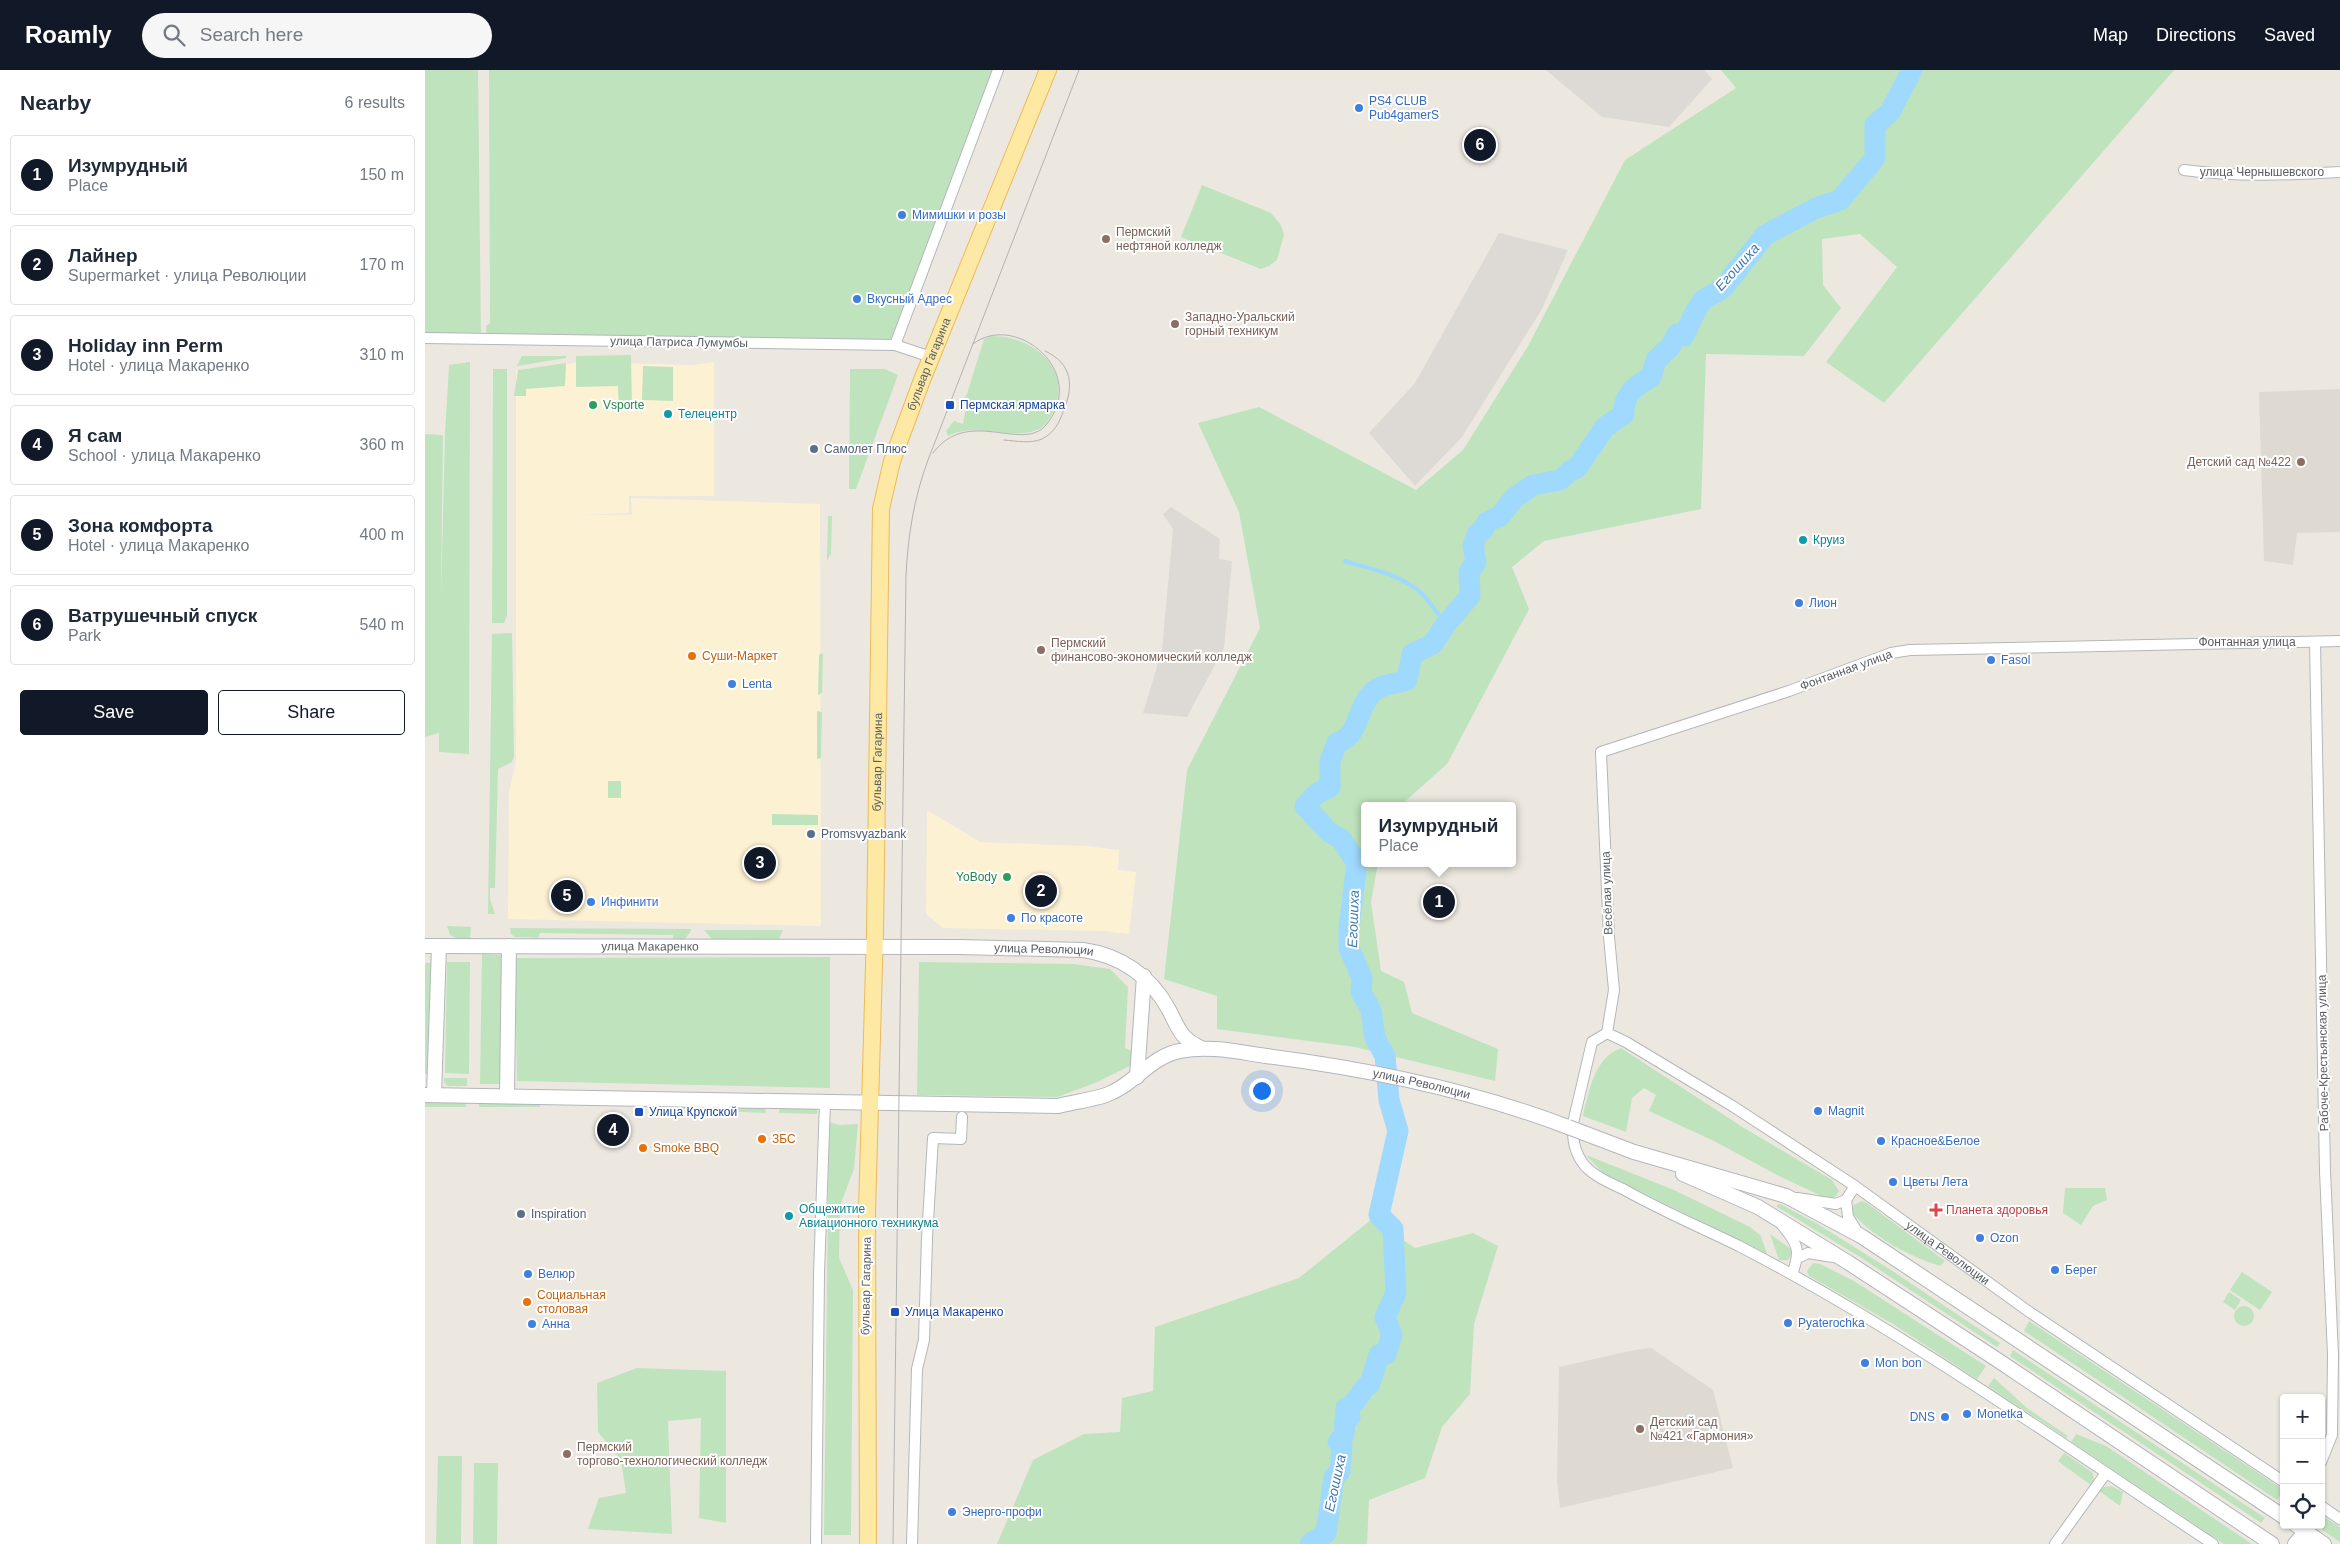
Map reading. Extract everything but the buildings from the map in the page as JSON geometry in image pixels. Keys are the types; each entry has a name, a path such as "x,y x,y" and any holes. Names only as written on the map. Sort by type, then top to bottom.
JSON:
{"main road":[{"name":"бульвар Гагарина","path":"868,1544 865,1369 881,509 892,461 931,357 1048,70"},
{"name":"улица Макаренко","path":"425,946 874,947"},
{"path":"439,946 430,1095 870,1102"},
{"path":"507,1095 509,946"},
{"name":"улица Революции","path":"874,947 1083,950 1101,952 1122,961 1144,976 1157,991 1179,1031 1189,1042 1201,1048"},
{"path":"1137,1077 1144,976"},
{"name":"улица Революции","path":"870,1102 1058,1106 1107,1095 1137,1077 1162,1056 1178,1051 1201,1048 1296,1060 1400,1078 1467,1094 1541,1117 1634,1152 1775,1216 1997,1359 2272,1544"},
{"name":"улица Революции","path":"1634,1152 1786,1196 1861,1236 2280,1514"},
{"path":"2302,1529 2318,1540"},
{"path":"2295,1544 2301,1538 2318,1540"}],"street":[{"path":"895,345 998,70"},
{"name":"улица Чернышевского","path":"2184,170 2206,173 2283,174 2340,172"},
{"name":"улица Патриса Лумумбы","path":"425,338 895,345 931,357"},
{"name":"Фонтанная улица","path":"1601,752 1789,691 1891,653 1905,650 2340,641"},
{"name":"Рабоче-Крестьянская улица","path":"2315,642 2325,1171 2333,1355 2332,1436 2325,1453"},
{"name":"Весёлая улица","path":"1601,752 1609,937 1614,990 1607,1033"},
{"path":"1607,1033 1593,1042 1573,1123 1572,1135 1575,1150 1594,1174 1651,1205 1792,1274 1919,1349 2213,1544"},
{"name":"улица Революции","path":"1607,1033 1627,1042 1734,1107 1855,1186 2028,1311 2280,1479"},
{"path":"816,1544 819,1284 825,1102"},
{"path":"912,1544 917,1369 924,1340 927,1238 933,1138 961,1139 962,1117"},
{"path":"1786,1196 1836,1204 1846,1200 1855,1186"},
{"path":"1846,1200 1847,1217 1861,1236"},
{"path":"1775,1216 1789,1234 1798,1250 1798,1258 1792,1274"},
{"path":"1798,1258 1808,1253 1824,1254 1849,1263"},
{"path":"2054,1544 2105,1473"},
{"path":"2325,1509 2340,1519"}],"shaded area":[{"path":"1546,70 1704,70 1712,79 1669,127 1602,117"},
{"path":"1499,233 1568,250 1542,309 1462,437 1415,486 1369,433 1415,383"},
{"path":"580,362 693,365 714,362 714,496 629,496 629,513 582,515 632,515 631,498 820,504 821,926 508,919 509,792 516,761 516,370"},
{"name":"Детский сад №422","path":"2340,389 2340,532 2297,533 2293,565 2264,561 2259,392"},
{"path":"1171,507 1220,539 1219,559 1232,561 1224,648 1187,717 1143,713 1162,650 1173,529 1163,514"},
{"path":"927,810 980,842 1086,846 1119,850 1118,870 1136,872 1129,934 1103,931 943,928 926,914"},
{"name":"Детский сад №421 «Гармония»","path":"1651,1348 1713,1390 1733,1468 1560,1508 1557,1480 1559,1367"}],"green space":[{"path":"425,70 478,70 481,338 425,338"},
{"path":"489,70 998,70 895,345 487,339 486,326 490,323"},
{"path":"1721,70 2174,70 1884,403 1826,362 1897,267 1860,234 1822,239 1823,285 1841,308 1804,356 1706,354 1701,509 1544,541 1512,567 1529,609 1447,764 1404,802 1361,802 1361,867 1377,867 1371,902 1381,971 1404,982 1412,1013 1498,1049 1495,1081 1355,1047 1217,1029 1217,996 1164,979 1187,770 1260,628 1239,512 1198,423 1259,407 1416,490 1463,450 1528,346 1625,160 1736,88"},
{"path":"1202,185 1271,213 1281,225 1284,235 1277,260 1261,269 1181,237"},
{"path":"990,336 1005,337 1019,341 1032,347 1043,356 1052,366 1057,378 1058,393 1055,408 1044,425 1039,429 1028,432 1006,433 971,430 948,436 946,431 954,421 963,424 967,403 963,400 967,394 984,339"},
{"path":"631,355 632,410 619,410 618,386 576,387 576,356"},
{"path":"522,356 566,356 566,358 517,366"},
{"path":"470,362 469,754 439,752 439,733 425,737 425,434 443,435 441,601 445,433 449,365"},
{"path":"566,363 565,386 526,389 526,396 514,396 518,370"},
{"path":"643,366 673,367 673,401 642,400"},
{"path":"493,369 507,369 507,615 504,623 492,623"},
{"path":"850,369 885,369 898,375 856,489 849,489"},
{"path":"828,516 832,516 831,554 827,560"},
{"path":"512,633 514,756 512,762 498,769 495,888 490,888 490,899 495,914 488,914 492,634"},
{"path":"823,654 822,693 818,695 819,655"},
{"path":"817,711 822,712 821,758 817,759"},
{"path":"608,781 621,781 621,798 608,798"},
{"path":"772,814 818,815 818,825 772,825"},
{"path":"447,926 471,927 470,939 456,938 450,935"},
{"path":"510,928 691,929 691,931 684,940 673,939 673,935 540,933 538,938 515,937 511,934"},
{"path":"704,930 783,930 779,939 774,940 712,939"},
{"path":"482,954 503,955 501,1084 480,1084"},
{"path":"830,957 830,1088 517,1081 515,958"},
{"path":"447,962 470,962 469,1074 445,1073"},
{"path":"919,962 1073,964 1110,969 1128,987 1125,1048 1131,1051 1132,1065 1095,1083 1057,1097 917,1095"},
{"path":"425,963 431,963 431,1074 425,1074"},
{"path":"1621,1048 1744,1128 1832,1180 1839,1191 1836,1196 1828,1199 1779,1176 1714,1141 1649,1111 1656,1095 1644,1088 1632,1098 1626,1132 1583,1116 1594,1076 1599,1067 1605,1059"},
{"path":"444,1078 467,1078 467,1086 447,1086"},
{"path":"479,1100 539,1102 540,1107 479,1107"},
{"path":"425,1101 466,1101 466,1107 425,1107"},
{"path":"700,1102 765,1106 766,1113 674,1109 674,1106"},
{"path":"780,1107 817,1108 817,1114 779,1113"},
{"path":"829,1122 839,1125 858,1124 854,1169 840,1206 839,1258 853,1290 851,1535 824,1535"},
{"path":"1586,1155 1674,1190 1750,1227 1761,1236 1767,1254 1603,1173"},
{"path":"2065,1188 2105,1188 2107,1200 2093,1206 2081,1225 2063,1213"},
{"path":"1862,1201 1945,1261 1940,1266 1893,1246 1882,1239 1853,1214 1852,1209 1854,1205"},
{"path":"1780,1204 1816,1223 1891,1270 2000,1343 1997,1347 1860,1257 1777,1207"},
{"path":"1372,1219 1415,1248 1473,1233 1498,1246 1474,1324 1470,1394 1442,1427 1425,1478 1369,1500 1367,1544 997,1544 1033,1460 1084,1434 1120,1432 1122,1398 1153,1391 1155,1327 1299,1278"},
{"path":"1770,1234 1791,1249 1792,1254 1788,1260 1779,1260"},
{"path":"1813,1263 1820,1264 1854,1281 1986,1366 1977,1379 1893,1324 1809,1276 1807,1271"},
{"path":"2242,1272 2272,1292 2260,1310 2230,1290"},
{"path":"2229,1292 2241,1300 2235,1310 2223,1302"},
{"path":"2244,1306 2251,1309 2254,1316 2251,1323 2244,1326 2237,1323 2234,1316 2237,1309"},
{"path":"2029,1321 2280,1487 2280,1496 2277,1500 2024,1331"},
{"path":"2013,1350 2265,1518 2261,1523 2010,1356"},
{"path":"637,1368 726,1371 726,1523 699,1518 701,1418 668,1421 672,1534 588,1529 599,1498 626,1493 621,1460 598,1432 597,1383"},
{"path":"1994,1378 2027,1408 2068,1436 2066,1438 1988,1386"},
{"path":"2076,1434 2106,1446 2252,1544 2224,1544 2071,1442"},
{"path":"2064,1453 2093,1473 2094,1481 2092,1486 2058,1461"},
{"path":"438,1456 462,1456 461,1544 436,1544"},
{"path":"474,1463 498,1463 497,1544 473,1544"},
{"path":"2111,1486 2123,1492 2120,1506 2099,1491 2104,1487"},
{"path":"2325,1518 2340,1527 2340,1542 2321,1529 2325,1529"}],"waterway":[{"name":"Егошиха","path":"1310,1544 1326,1533 1334,1477 1340,1471 1342,1447 1338,1442 1344,1435 1345,1419 1350,1417 1346,1414 1346,1408 1354,1403 1370,1384 1379,1355 1386,1354 1392,1335 1385,1317 1396,1293 1393,1229 1379,1215 1398,1131 1389,1100 1385,1056 1375,1038 1371,1010 1361,992 1362,978 1349,948 1349,928 1357,863 1341,839 1329,832 1305,806 1316,794 1330,787 1330,761 1337,743 1345,739 1355,727 1368,697 1381,687 1407,680 1412,654 1433,644 1446,624 1470,596 1469,572 1476,562 1473,546 1477,534 1483,530 1487,522 1500,516 1514,498 1533,485 1560,480 1570,471 1577,468 1605,427 1624,414 1624,407 1631,391 1651,377 1656,360 1670,347 1677,334 1684,336 1703,300 1723,288 1765,235 1816,208 1840,200 1875,158 1875,125 1890,112 1912,70"},
{"path":"1345,561 1385,573 1413,586 1424,596 1446,624"}],"tram line":[{"path":"893,1544 906,575 908,546 915,503 928,460 1079,70"},
{"path":"933,453 947,439 962,433 978,431 1023,435 1036,432 1046,425 1057,405 1059,385 1053,367 1042,352 1026,341 1008,335 990,336 973,344"},
{"path":"1004,440 1037,441 1053,431 1060,420 1069,393 1069,377 1061,362 1045,351"}],"place":[{"name":"PS4 CLUB Pub4gamerS","path":"1359,108"},
{"name":"Ватрушечный спуск","path":"1480,145"},
{"name":"Мимишки и розы","path":"902,215"},
{"name":"Пермский нефтяной колледж","path":"1106,239"},
{"name":"Вкусный Адрес","path":"857,299"},
{"name":"Западно-Уральский горный техникум","path":"1175,324"},
{"name":"Vsporte","path":"593,405"},
{"name":"Пермская ярмарка","path":"950,405"},
{"name":"Телецентр","path":"668,414"},
{"name":"Самолет Плюс","path":"814,449"},
{"name":"Детский сад №422","path":"2301,462"},
{"name":"Круиз","path":"1803,540"},
{"name":"Лион","path":"1799,603"},
{"name":"Пермский финансово-экономический колледж","path":"1041,650"},
{"name":"Суши-Маркет","path":"692,656"},
{"name":"Fasol","path":"1991,660"},
{"name":"Lenta","path":"732,684"},
{"name":"Promsvyazbank","path":"811,834"},
{"name":"Holiday inn Perm","path":"760,863"},
{"name":"YoBody","path":"1007,877"},
{"name":"Лайнер","path":"1041,891"},
{"name":"Зона комфорта","path":"567,896"},
{"name":"Инфинити","path":"591,902"},
{"name":"Изумрудный","path":"1439,902"},
{"name":"По красоте","path":"1011,918"},
{"name":"Magnit","path":"1818,1111"},
{"name":"Улица Крупской","path":"639,1112"},
{"name":"Я сам","path":"613,1130"},
{"name":"ЗБС","path":"762,1139"},
{"name":"Красное&Белое","path":"1881,1141"},
{"name":"Smoke BBQ","path":"643,1148"},
{"name":"Цветы Лета","path":"1893,1182"},
{"name":"Планета здоровья","path":"1936,1210"},
{"name":"Inspiration","path":"521,1214"},
{"name":"Общежитие Авиационного техникума","path":"789,1216"},
{"name":"Ozon","path":"1980,1238"},
{"name":"Берег","path":"2055,1270"},
{"name":"Велюр","path":"528,1274"},
{"name":"Социальная столовая","path":"527,1302"},
{"name":"Улица Макаренко","path":"895,1312"},
{"name":"Pyaterochka","path":"1788,1323"},
{"name":"Анна","path":"532,1324"},
{"name":"Mon bon","path":"1865,1363"},
{"name":"Monetka","path":"1967,1414"},
{"name":"DNS","path":"1945,1417"},
{"name":"Детский сад №421 «Гармония»","path":"1640,1429"},
{"name":"Пермский торгово-технологический колледж","path":"567,1454"},
{"name":"Энерго-профи","path":"952,1512"}]}
